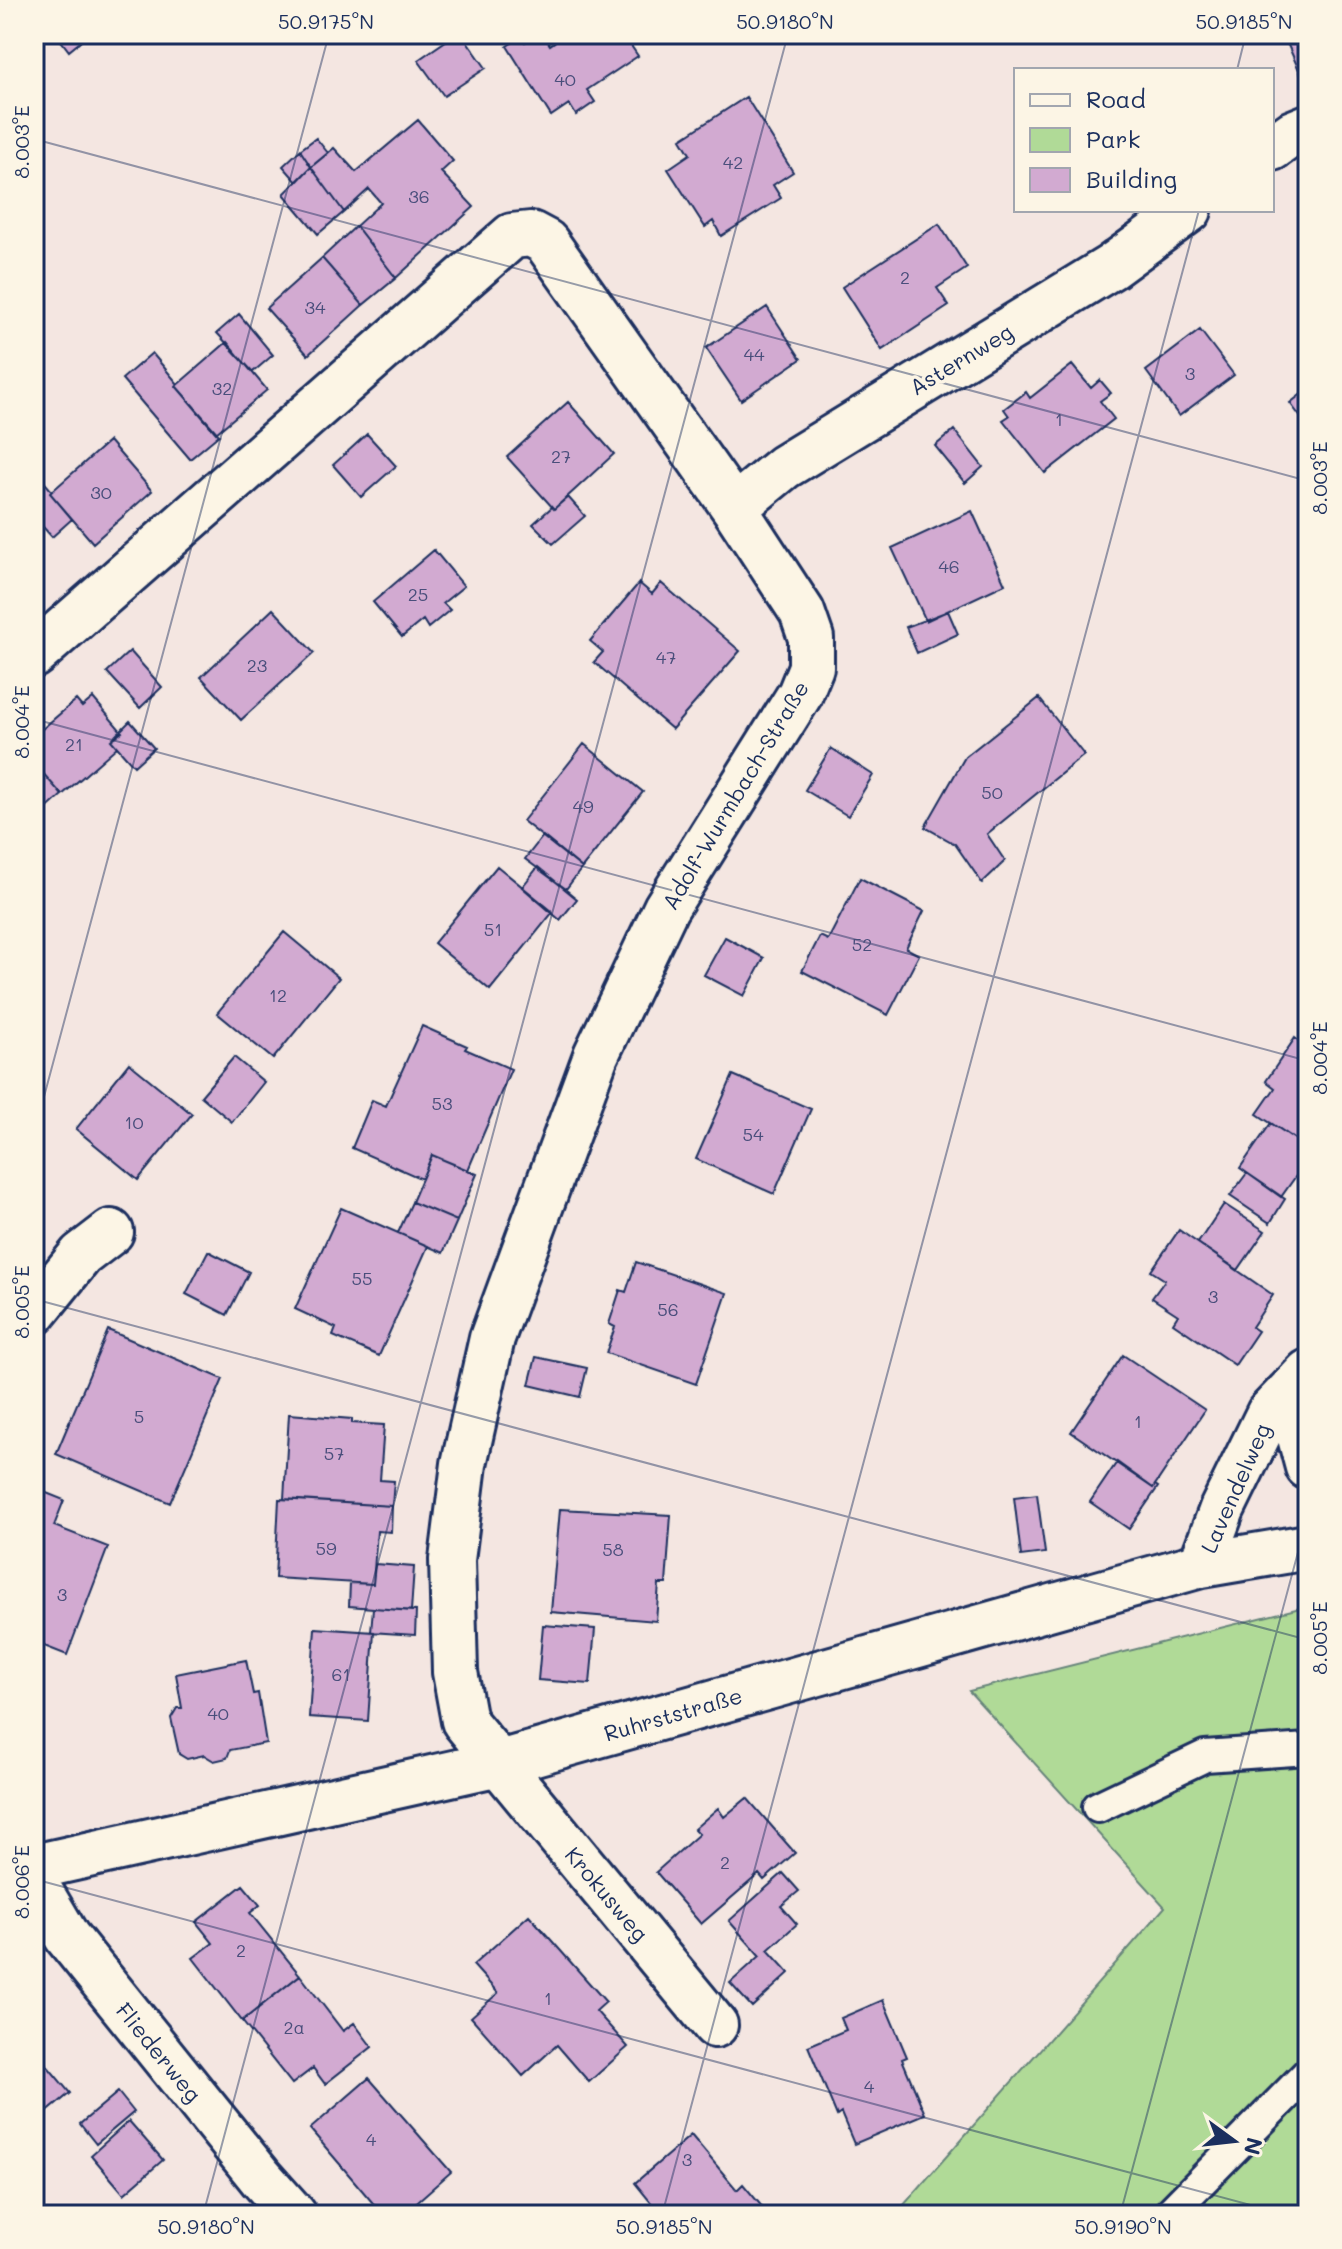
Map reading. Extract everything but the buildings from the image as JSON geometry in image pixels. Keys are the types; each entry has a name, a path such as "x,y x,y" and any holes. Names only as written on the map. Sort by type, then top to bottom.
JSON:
{"street":[{"path":"1274,147 1308,127"},
{"name":"Asternweg","path":"734,508 784,467 1111,267 1186,212"},
{"name":"Adolf-Wurmbach-Straße","path":"34,655 512,236 531,234 546,242 734,508 802,612 811,638 811,667 800,694 660,921 596,1055 492,1338 464,1464 452,1574 455,1672 464,1721 499,1763"},
{"path":"34,1313 81,1255 111,1232"},
{"name":"Lavendelweg","path":"1306,1374 1300,1437 1308,1467"},
{"name":"Lavendelweg","path":"1201,1565 1222,1509 1269,1413 1306,1374"},
{"name":"Ruhrststraße","path":"34,1867 499,1763 1201,1565 1308,1547"},
{"name":"Krokusweg","path":"499,1763 715,2025"},
{"name":"Fliederweg","path":"34,1881 67,1937 294,2215"}],"lane":[{"path":"1098,1807 1205,1756 1308,1749"},
{"path":"1168,2215 1308,2073"}],"green space":[{"path":"1308,1606 1308,2215 895,2215 1165,1907 969,1691"}]}
